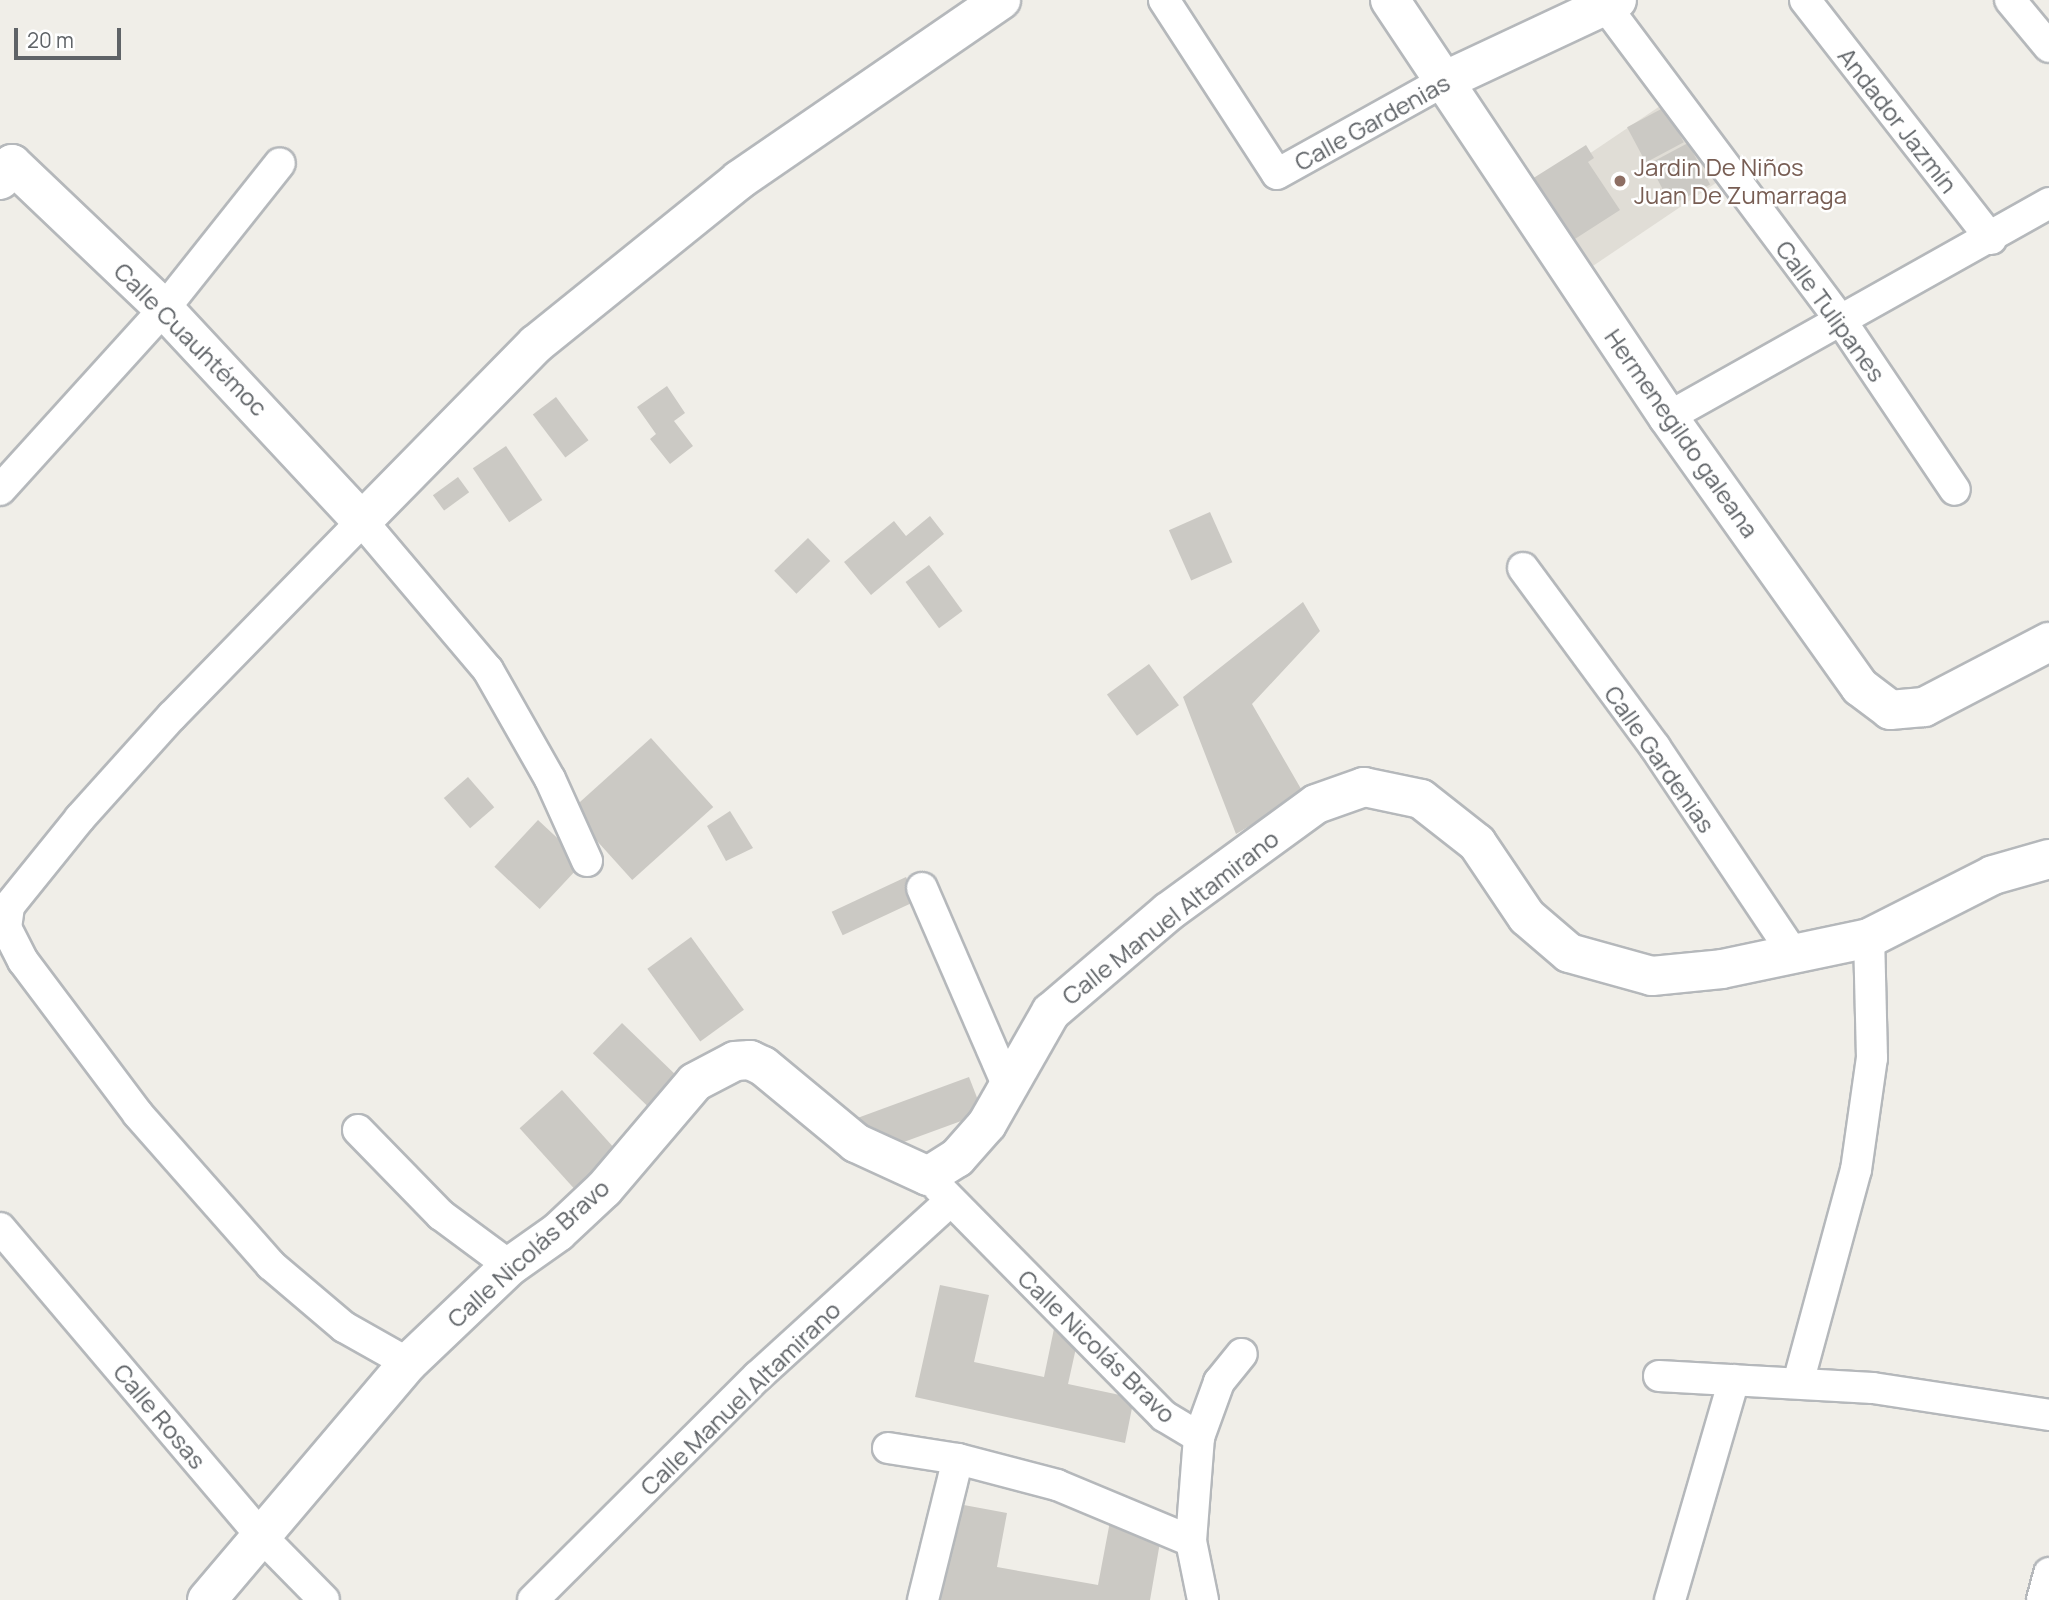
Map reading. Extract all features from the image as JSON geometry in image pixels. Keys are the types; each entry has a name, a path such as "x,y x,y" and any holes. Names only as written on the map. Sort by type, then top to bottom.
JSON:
{"street":[{"path":"408,1363 344,1327 271,1265 138,1114 23,961 6,928 9,906 80,818 172,716 536,344 739,180 1002,0"},
{"name":"Calle Gardenias","path":"1164,0 1277,174 1444,81 1608,2"},
{"name":"Hermenegildo galeana","path":"1390,0 1668,417 1860,687 1890,710 1924,707 2049,642"},
{"name":"Andador Jazmín","path":"1805,0 1991,239"},
{"path":"2010,0 2049,47"},
{"name":"Calle Tulipanes","path":"1608,2 1842,322 1955,490"},
{"path":"0,491 164,309 280,163"},
{"name":"Calle Cuauhtémoc","path":"6,172 164,309 362,521"},
{"path":"1668,417 1991,239 2049,203"},
{"path":"362,521 488,670 550,779 587,861"},
{"name":"Calle Gardenias","path":"1523,568 1655,747 1793,953"},
{"name":"Calle Manuel Altamirano","path":"533,1600 758,1376 939,1188 957,1158 979,1132 1051,1012 1091,975 1316,804 1364,787 1421,799 1477,843 1527,917 1569,953 1652,976 1722,969 1793,953"},
{"path":"1793,953 1870,938 1993,875 2049,859"},
{"path":"922,888 1007,1084"},
{"path":"1798,1383 1856,1170 1872,1058 1870,938"},
{"name":"Calle Nicolás Bravo","path":"207,1600 408,1363 510,1266 558,1232 604,1189 695,1082 735,1060 763,1066 856,1143 939,1188 1164,1416 1199,1437"},
{"path":"358,1130 440,1215 510,1266"},
{"name":"Calle Rosas","path":"0,1228 260,1535 324,1600"},
{"path":"1203,1600 1191,1541 1199,1437 1219,1382 1242,1354"},
{"path":"1659,1376 1873,1388 2049,1415"},
{"path":"1670,1600 1734,1380"},
{"path":"888,1448 958,1459 1057,1485 1191,1541"},
{"path":"923,1600 958,1459"},
{"path":"2042,1600 2049,1573"}],"shaded area":[{"name":"Jardin De Niños Juan De Zumarraga","path":"1669,100 1722,179 1580,275 1526,196"}],"building":[{"path":"1665,107 1684,142 1646,163 1627,127"},
{"path":"1688,143 1710,184 1671,205 1649,164"},
{"path":"1586,145 1594,158 1588,162 1620,210 1564,246 1524,184"},
{"path":"667,386 685,413 674,421 693,446 670,464 650,439 656,434 637,407"},
{"path":"556,397 588,440 565,458 533,414"},
{"path":"506,446 542,500 509,522 473,468"},
{"path":"458,477 469,492 444,511 433,495"},
{"path":"1210,512 1232,562 1191,581 1169,530"},
{"path":"930,516 944,534 871,595 844,562 894,521 906,536"},
{"path":"808,538 830,561 796,594 774,571"},
{"path":"929,565 963,611 939,628 906,582"},
{"path":"1303,602 1320,631 1252,704 1304,794 1236,834 1183,697"},
{"path":"1149,664 1179,705 1137,736 1107,695"},
{"path":"651,738 713,807 632,880 570,811"},
{"path":"468,777 494,807 470,828 444,798"},
{"path":"730,811 753,848 726,861 707,826"},
{"path":"538,820 583,862 540,909 494,867"},
{"path":"906,877 917,901 843,935 832,912"},
{"path":"691,937 744,1010 700,1042 647,969"},
{"path":"622,1023 677,1076 648,1107 593,1053"},
{"path":"969,1077 983,1113 882,1150 852,1120"},
{"path":"562,1090 620,1154 577,1192 520,1128"},
{"path":"940,1285 989,1295 974,1362 1044,1377 1056,1319 1078,1339 1068,1384 1134,1398 1125,1443 915,1397"},
{"path":"953,1503 1007,1513 997,1567 1098,1585 1111,1516 1163,1525 1150,1600 935,1600"}],"place":[{"name":"Jardin De Niños Juan De Zumarraga","path":"1620,181"}]}
